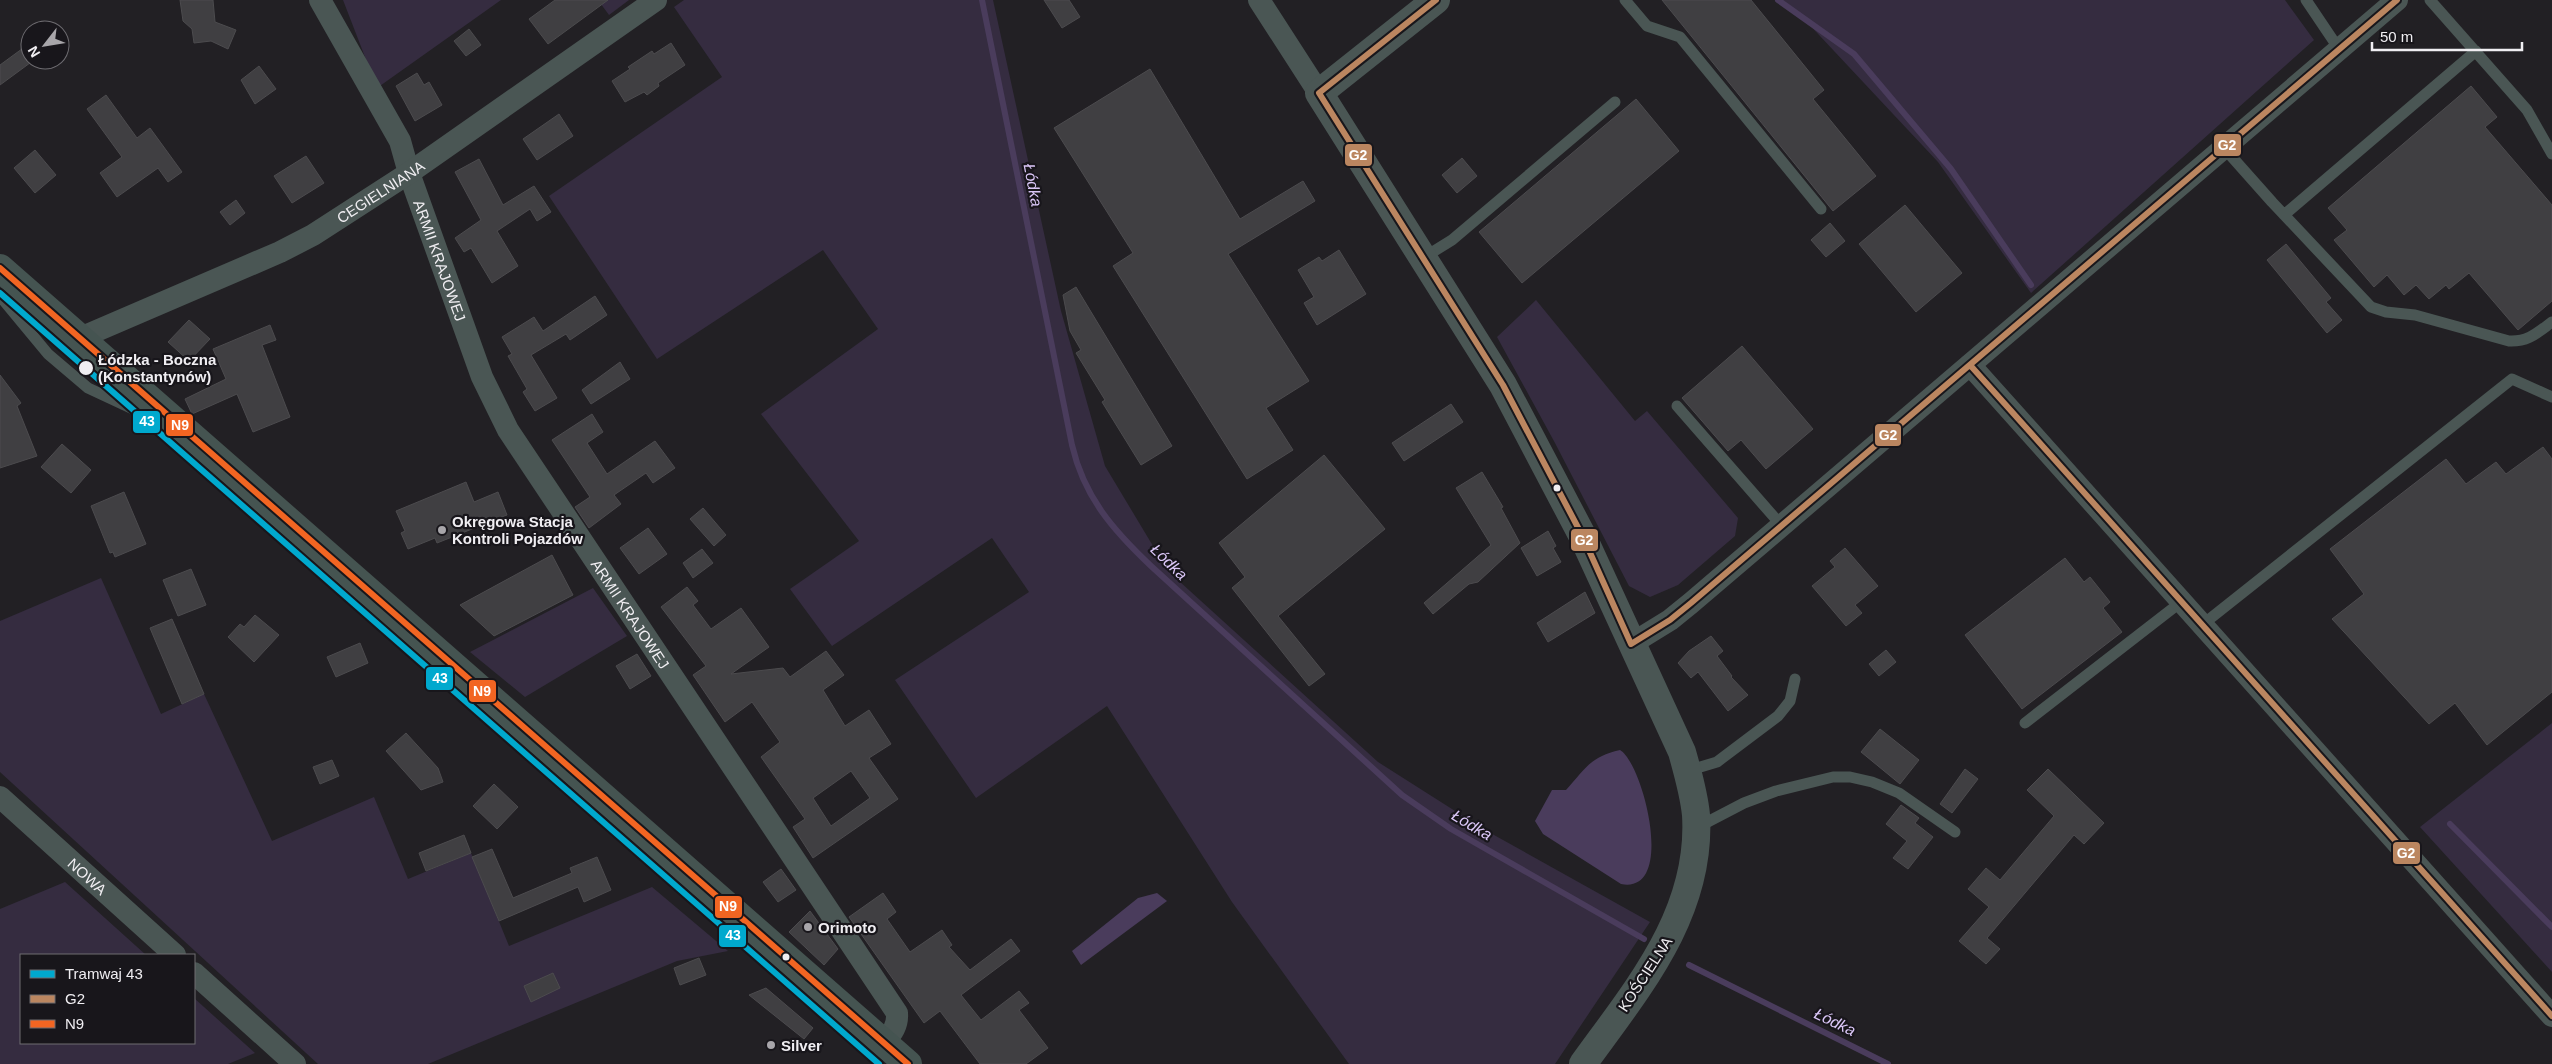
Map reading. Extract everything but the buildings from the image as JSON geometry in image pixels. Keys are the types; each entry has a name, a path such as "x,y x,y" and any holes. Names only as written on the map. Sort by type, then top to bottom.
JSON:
{"main road":[{"path":"0,268 908,1064"}],"street":[{"name":"ARMII KRAJOWEJ","path":"320,0 400,141 409,173 482,377 508,430 897,1013 898,1022 884,1043"},
{"name":"CEGIELNIANA","path":"80,338 298,243 409,173 656,0"},
{"name":"KOŚCIELNA","path":"1259,0 1503,385 1583,538 1682,752 1696,815 1692,869 1684,902 1654,965 1583,1064"},
{"path":"1319,93 1436,0"},
{"path":"1632,644 1670,620 2397,0"},
{"path":"1970,365 2552,1016"},
{"name":"NOWA","path":"0,797 173,954"},
{"path":"195,974 295,1064"}],"lane":[{"path":"1625,0 1647,26 1680,37 1821,209"},
{"path":"2306,0 2339,49"},
{"path":"2430,0 2527,110 2552,154"},
{"path":"2284,215 2476,51"},
{"path":"1423,258 1452,240 1615,102"},
{"path":"2224,148 2371,307 2386,312 2415,315 2509,340 2523,341 2535,336 2552,322"},
{"path":"0,296 48,354 88,388 193,436"},
{"path":"2202,624 2512,380 2552,397"},
{"path":"1677,406 1781,526"},
{"path":"2025,723 2181,602"},
{"path":"1687,771 1717,762 1778,716 1790,702 1795,680"},
{"path":"1696,828 1744,803 1776,791 1833,777 1850,777 1872,782 1899,793 1955,832"}],"shaded area":[{"path":"343,0 501,0 377,88"},
{"path":"598,0 629,0 609,15"},
{"path":"684,0 993,0 1061,311 1105,466 1168,571 1378,762 1485,830 1650,922 1555,1064 1349,1064 1232,902 1107,706 976,798 895,680 1029,592 992,538 832,646 790,589 859,541 761,414 878,329 823,250 657,359 549,196 722,77 674,7"},
{"path":"1781,0 2285,0 2314,40 2031,293 1938,162 1805,20"},
{"path":"1536,300 1635,421 1647,411 1738,518 1735,536 1678,585 1650,597 1629,586 1555,443 1497,337"},
{"path":"101,578 161,714 204,694 272,841 374,797 408,879 471,853 509,946 652,887 728,951 677,961 428,1064 318,1064 0,772 0,621"},
{"path":"593,588 627,636 525,697 470,652"},
{"path":"2552,723 2552,972 2420,827"},
{"path":"1620,750 1629,760 1638,778 1650,826 1651,850 1648,870 1638,882 1621,884 1543,834 1535,821 1552,790 1566,790 1589,764 1602,756"},
{"path":"65,882 145,954 20,954 20,1044 195,1044 195,999 255,1053 228,1064 0,1064 0,909"},
{"path":"1157,893 1167,901 1081,965 1072,951 1138,898"}],"waterway":[{"name":"Łódka","path":"982,0 1072,445 1084,481 1102,512 1112,526 1151,566 1402,795 1451,829 1644,939"},
{"path":"1778,0 1854,54 1951,169 2031,285"},
{"path":"2450,824 2552,927"},
{"name":"Łódka","path":"1689,965 1888,1064"}],"tram line":[{"name":"43","path":"0,293 879,1064"}],"transit line":[{"name":"G2","path":"1436,0 1319,93 1503,385 1583,537 1631,644 1670,620 1691,603 2397,0"},
{"name":"N9","path":"0,268 908,1064"},
{"name":"G2","path":"1970,365 2552,1016"}],"place":[{"name":"Łódzka - Boczna (Konstantynów)","path":"86,368"},
{"name":"Okręgowa Stacja Kontroli Pojazdów","path":"442,530"},
{"name":"Orimoto","path":"808,927"},
{"name":"Silver","path":"771,1045"}]}
